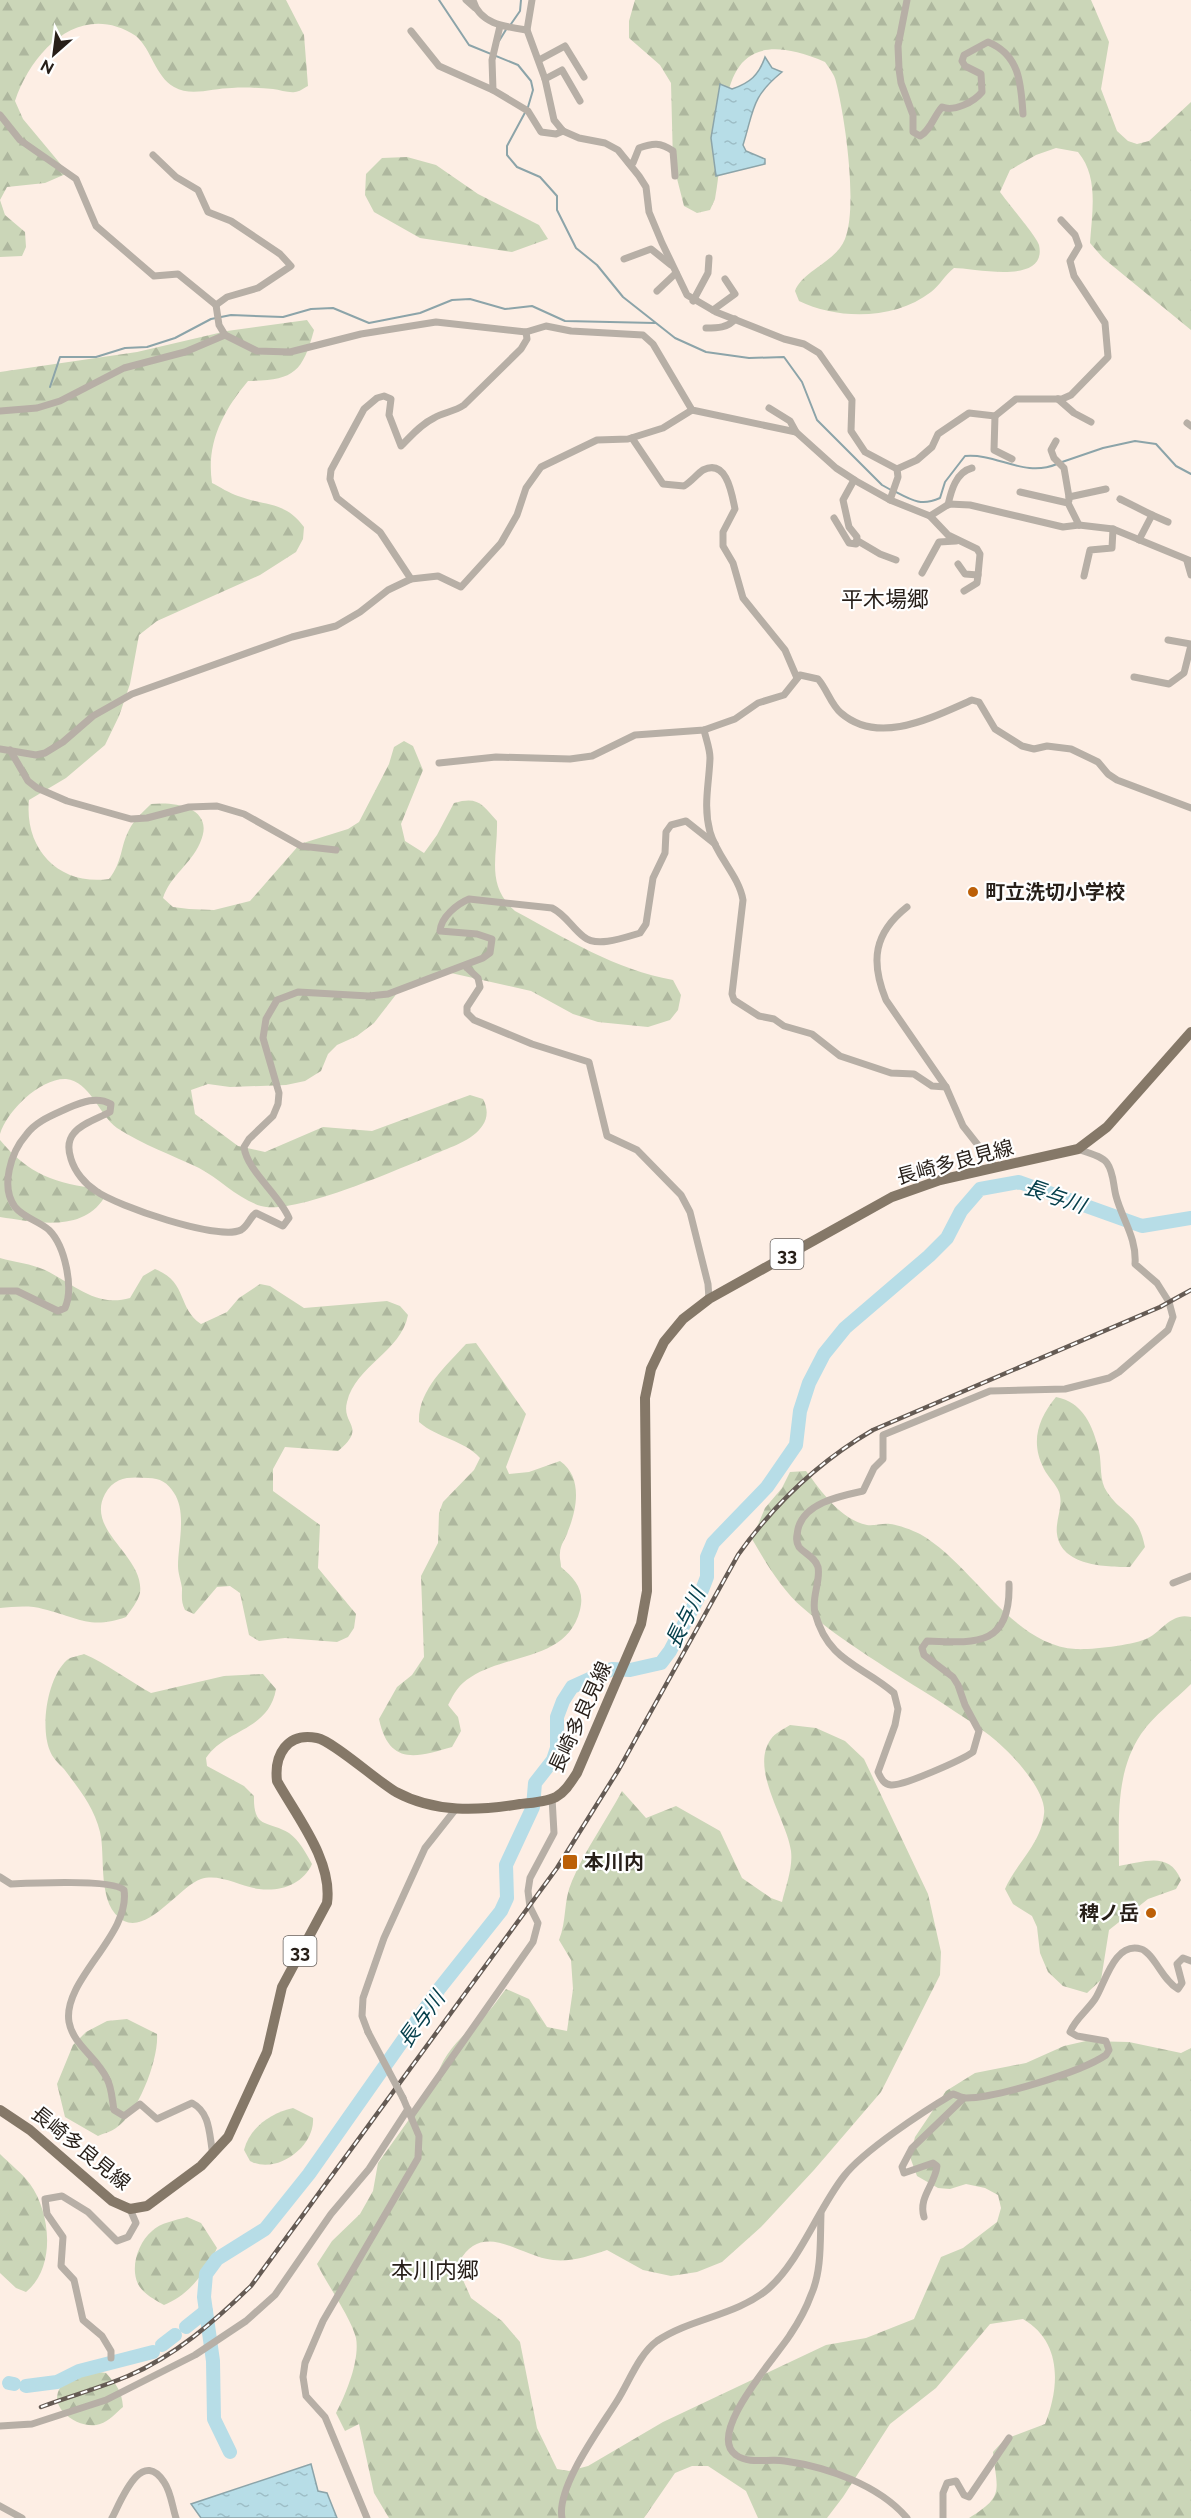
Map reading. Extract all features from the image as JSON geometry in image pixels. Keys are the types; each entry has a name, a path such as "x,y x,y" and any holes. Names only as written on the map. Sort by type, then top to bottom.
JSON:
{"main road":[{"name":"長崎多良見線","path":"0,2110 30,2130 112,2201 130,2209 147,2206 213,2155 239,2118 267,2052 282,1987 321,1917 329,1890 325,1870 316,1850 277,1781 275,1766 279,1753 287,1742 303,1737 319,1738 397,1792 433,1806 455,1810 523,1804 547,1799 569,1786 577,1773 641,1624 647,1591 644,1413 648,1383 664,1342 683,1319 709,1299 892,1197 940,1180 1078,1149 1107,1127 1191,1032"}],"street":[{"path":"466,0 484,18 500,26 527,30"},
{"path":"473,0 475,8"},
{"path":"532,0 527,30 545,79 554,120 563,131 579,138 605,143 618,150 629,164 646,187 650,212 687,295 693,301 713,310 784,339 804,344 819,352 852,400 851,431 866,452 897,469"},
{"path":"907,0 898,46 899,69 901,84 913,115 913,132 920,136 926,133 942,106 946,109 963,106 978,97 982,92 981,75 965,66 962,61 964,55 988,42 1011,56 1022,88 1023,114"},
{"path":"493,90 493,48 500,26"},
{"path":"411,31 439,66 493,90 526,110 541,132 556,134 563,131"},
{"path":"539,60 565,46 584,77"},
{"path":"545,79 562,70 580,101"},
{"path":"0,115 20,140 76,179 96,226 109,240 154,276 178,274 216,304 219,325 225,335 257,351 290,352 361,334 436,322 525,332 546,326 571,331 643,335 653,344 692,410"},
{"path":"629,164 633,163 639,148 656,143 663,144 673,151 675,176"},
{"path":"153,154 176,177 198,190 208,213 231,221 280,254 291,266 258,288 227,297 216,304"},
{"path":"897,469 917,460 932,447 938,434 969,413 995,416 1016,399 1058,399 1071,395 1108,357 1105,323 1074,276 1070,261 1079,246 1075,235 1061,220"},
{"path":"624,259 651,249 675,270"},
{"path":"693,301 708,273 709,258"},
{"path":"657,291 675,270"},
{"path":"713,310 735,294 725,279"},
{"path":"706,328 721,327 735,319"},
{"path":"411,579 380,532 337,498 331,488 332,470 364,409 377,398 384,396 391,399 389,415 401,446 423,424 435,417 455,412 464,405 521,349 527,339 525,332"},
{"path":"0,411 37,408 60,401 124,368 185,352 225,335"},
{"path":"1058,399 1074,413 1091,422"},
{"path":"769,408 790,421 796,432 836,468 854,480 930,516 948,535 977,549 980,554 977,584 964,591"},
{"path":"0,748 36,755 45,753 63,742 93,717 132,694 292,637 336,626 360,612 388,590 411,579 438,576 460,587 501,543 517,515 526,488 540,467 567,452 597,440 632,438 663,428 692,410 796,432"},
{"path":"995,416 994,450 1011,459"},
{"path":"632,438 663,484 684,486 704,470 720,470 725,475 735,509 733,518 723,532 723,546 734,563 743,598 785,650 796,678"},
{"path":"1056,441 1051,450 1063,466 1069,500 1079,525"},
{"path":"948,505 952,489 958,479 962,473 972,468"},
{"path":"891,498 896,487 897,469"},
{"path":"854,480 843,500 849,527 858,541 896,560"},
{"path":"1020,492 1069,500 1106,489"},
{"path":"1120,499 1168,522"},
{"path":"930,516 948,505 970,506 1063,527 1079,525 1113,529 1189,561 1191,575"},
{"path":"1139,540 1152,515"},
{"path":"834,518 849,543 853,545 858,541"},
{"path":"1084,576 1090,550 1112,548 1113,529"},
{"path":"922,573 939,542 961,541"},
{"path":"958,564 965,574 978,575"},
{"path":"1134,677 1169,684 1184,673 1191,644 1168,640"},
{"path":"439,763 496,757 570,759 592,756 635,735 705,730 735,719 758,703 784,695 800,675 818,679 840,713 872,730 916,723 972,700 979,702 995,729 1022,746 1034,749 1047,746 1071,748 1098,762 1108,774 1117,780 1191,808"},
{"path":"705,730 710,756 705,791 706,808 715,844 741,891 742,900 732,994 734,1000 759,1016 812,1034 840,1056 891,1073 915,1074 932,1086 946,1087"},
{"path":"10,750 28,781 37,788 117,817 147,818 189,807 217,806 244,814 301,846 336,850"},
{"path":"0,1291 16,1290 58,1311 65,1308 69,1299 59,1247 50,1232 15,1206 7,1184 19,1145 26,1134 43,1120 76,1105 98,1099 111,1104 110,1112 73,1133 69,1142 69,1153 81,1179 96,1191 124,1206 168,1221 227,1232 240,1230 256,1213 283,1226 289,1218 284,1207 249,1162 244,1147 249,1139 273,1116 278,1104 279,1094 263,1038 266,1018 277,1000 298,992 369,996 388,994 466,967 490,953 492,939 477,934 440,931 441,924 459,903 481,899 552,908 561,913 583,937 590,941 640,933 646,924 653,878 665,852 666,832 671,825 686,820 715,844"},
{"path":"907,906 886,926 878,942 880,984 886,1000 946,1087 963,1126 996,1168"},
{"path":"466,967 478,978 480,987 466,1007 467,1013 474,1020 532,1044 589,1062 607,1136 637,1150 681,1195 690,1212 709,1299"},
{"path":"1009,1584 1008,1609 1001,1625 990,1635 978,1642 968,1643 927,1641 921,1648 924,1655 953,1677 958,1685 964,1705 979,1731 974,1752 957,1763 903,1782 891,1785 883,1781 878,1772 898,1709 894,1693 853,1667 838,1654 830,1643 815,1611 818,1567 813,1558 799,1546 796,1538 800,1522 812,1509 862,1491 874,1468 883,1459 883,1435 990,1390 1065,1389 1109,1378 1168,1330 1173,1317 1169,1302 1157,1283 1135,1264 1136,1252 1107,1164 1101,1157 1078,1149"},
{"path":"1173,1583 1191,1576"},
{"path":"0,2426 32,2424 106,2400 217,2342 275,2295 331,2214 410,2113 532,1942 538,1923 530,1907 528,1891 530,1878 554,1833 547,1799"},
{"path":"367,2518 325,2417 306,2396 303,2377 305,2363 323,2320 418,2157 420,2145 410,2113 362,2016 363,1998 384,1938 425,1848 455,1810"},
{"path":"0,1877 11,1884 96,1882 118,1884 124,1890 124,1908 107,1942 73,1998 69,2022 75,2037 107,2079 114,2110 117,2113 124,2116 140,2104 157,2119 192,2103 201,2108 206,2116 213,2155"},
{"path":"562,2518 563,2500 581,2458 599,2425 616,2404 651,2346 674,2333 740,2306 769,2288 786,2267 845,2174 862,2159 953,2094 964,2098 995,2093 1052,2078 1106,2055 1109,2050 1106,2041 1077,2036 1070,2032 1074,2022 1096,1998 1112,1964 1129,1950 1141,1949 1149,1954 1161,1974 1178,1989 1182,1983 1178,1964 1183,1958 1191,1961"},
{"path":"924,2217 921,2209 937,2166 933,2163 904,2173 902,2167 906,2155 964,2098"},
{"path":"111,2358 111,2351 102,2336 83,2320 74,2280 61,2266 63,2236 46,2214 45,2199 62,2196 88,2212 117,2241 128,2237 136,2223 130,2209"},
{"path":"821,2211 818,2271 811,2296 790,2335 749,2390 729,2428 727,2438 729,2447 736,2456 749,2461 783,2460 834,2473 887,2499 907,2518"},
{"path":"943,2518 943,2493 947,2483 956,2481 964,2495 969,2497 1009,2438"},
{"path":"112,2518 130,2482 139,2473 146,2471 153,2472 163,2480 176,2518"},
{"path":"0,2506 22,2518"}],"green space":[{"path":"0,0 286,0 304,35 308,86 293,92 247,88 195,92 181,90 162,76 146,48 136,36 116,26 96,24 78,27 61,36 33,64 15,101 23,119 68,173 45,183 7,187 0,200"},
{"path":"635,0 1091,0 1109,42 1101,89 1117,131 1128,141 1137,144 1149,141 1191,102 1191,330 1103,258 1090,243 1093,195 1089,172 1078,152 1056,148 1036,155 1010,170 1000,192 1028,227 1039,245 1039,258 1032,266 1007,272 954,268 931,292 917,301 884,312 848,314 831,312 799,301 795,291 799,284 841,247 849,224 849,161 843,117 833,74 825,62 786,50 759,52 741,64 731,84 725,110 715,199 710,210 697,213 684,206 673,163 671,83 660,65 629,38 629,21"},
{"path":"407,157 436,165 478,194 539,225 548,239 512,252 420,238 374,212 365,195 366,174 382,158"},
{"path":"0,200 5,215 25,232 26,247 22,256 0,257"},
{"path":"307,320 314,330 310,345 300,365 293,372 276,379 248,381 231,404 218,428 211,468 212,483 235,495 282,508 297,519 304,527 303,539 296,552 260,575 157,621 139,635 130,684 119,716 105,745 66,778 29,800 32,834 39,849 49,861 75,877 91,880 109,879 117,866 129,830 151,804 182,806 198,814 203,822 204,831 196,850 170,883 163,898 173,907 214,910 250,901 300,844 348,829 359,822 389,764 394,747 404,741 413,746 423,770 401,824 405,841 424,853 437,835 454,803 469,800 479,803 497,821 496,880 506,901 515,911 611,961 673,980 681,995 678,1010 670,1020 648,1027 598,1022 573,1014 531,991 442,971 398,992 374,1023 357,1036 337,1045 328,1054 321,1071 305,1081 286,1085 230,1087 208,1084 191,1090 195,1114 238,1146 265,1152 323,1127 372,1131 470,1095 483,1099 486,1117 483,1125 463,1142 353,1187 300,1203 278,1207 253,1203 199,1168 147,1145 117,1128 88,1092 74,1081 56,1080 36,1090 17,1106 0,1134 0,372 137,352 227,331"},
{"path":"0,1140 32,1169 56,1180 100,1189 104,1198 95,1209 71,1221 42,1222 0,1217"},
{"path":"0,1258 40,1268 86,1293 106,1300 130,1298 143,1276 155,1269 173,1281 193,1318 201,1324 227,1312 239,1298 260,1284 270,1286 304,1308 387,1301 400,1306 408,1315 404,1328 388,1349 359,1378 352,1389 346,1410 352,1426 351,1436 347,1443 338,1451 285,1447 273,1469 273,1491 320,1525 318,1568 356,1614 354,1628 348,1637 337,1642 285,1638 259,1641 249,1635 240,1593 230,1586 217,1587 194,1614 185,1610 178,1571 181,1519 178,1501 169,1486 152,1478 129,1478 118,1481 105,1494 101,1507 103,1520 109,1532 134,1567 139,1580 139,1596 126,1617 113,1621 93,1622 38,1608 0,1608"},
{"path":"476,1343 526,1414 506,1467 509,1474 529,1472 560,1461 572,1476 576,1494 574,1513 561,1547 560,1556 561,1567 571,1576 580,1591 580,1610 573,1627 563,1639 534,1654 486,1669 460,1686 448,1705 458,1717 461,1731 452,1747 426,1754 405,1754 389,1744 383,1734 379,1719 397,1687 412,1675 424,1657 421,1576 438,1543 439,1513 443,1502 474,1470 480,1458 466,1447 419,1422 420,1410 428,1389 442,1370 466,1344"},
{"path":"1056,1397 1073,1404 1090,1424 1097,1442 1104,1488 1134,1520 1142,1535 1145,1547 1130,1567 1097,1565 1076,1559 1060,1545 1057,1529 1060,1497 1058,1489 1046,1472 1037,1449 1041,1422"},
{"path":"806,1471 832,1504 849,1517 867,1525 887,1524 905,1528 920,1534 940,1548 1012,1619 1032,1634 1053,1644 1076,1649 1123,1645 1148,1638 1173,1619 1191,1617 1191,1684 1152,1720 1141,1734 1127,1765 1119,1814 1119,1866 1147,1861 1163,1862 1176,1871 1181,1880 1176,1889 1148,1899 1109,1930 1101,1980 1087,1993 1063,1986 1048,1972 1040,1953 1037,1927 1032,1916 1013,1904 1005,1889 1034,1844 1042,1825 1044,1806 1031,1779 1011,1755 982,1729 851,1645 803,1608 781,1584 752,1539 765,1508 782,1488 790,1472"},
{"path":"84,1654 151,1693 224,1676 263,1674 276,1689 272,1703 256,1722 214,1748 206,1758 207,1766 244,1786 254,1796 254,1807 259,1819 282,1829 296,1839 312,1864 303,1877 283,1888 267,1890 216,1878 201,1879 144,1920 134,1923 124,1921 115,1914 106,1893 102,1842 97,1823 90,1806 51,1753 47,1741 47,1704 54,1679 67,1660"},
{"path":"790,1725 816,1728 845,1741 864,1759 928,1894 941,1952 940,1975 881,2092 761,2227 722,2262 697,2272 671,2276 643,2270 607,2250 580,2258 553,2260 490,2241 479,2243 468,2249 459,2262 463,2280 471,2298 502,2321 520,2342 537,2428 557,2469 569,2471 588,2466 663,2422 826,2345 866,2338 914,2319 941,2257 963,2248 997,2222 1001,2208 998,2195 985,2188 966,2184 950,2189 938,2188 917,2176 910,2157 915,2137 946,2091 975,2073 1026,2063 1064,2046 1086,2041 1129,2042 1181,2053 1191,2048 1191,2518 969,2518 988,2504 996,2491 993,2452 1005,2439 1045,2424 1050,2410 1055,2380 1051,2352 1036,2329 1023,2319 990,2324 936,2388 890,2424 827,2518 758,2518 746,2491 708,2466 692,2466 675,2473 644,2518 389,2518 374,2493 359,2424 345,2431 336,2413 348,2387 354,2366 356,2338 344,2311 317,2264 332,2241 360,2214 373,2191 378,2163 435,2083 448,2053 488,2012 506,1989 529,1999 547,2027 567,2031 573,1989 571,1960 559,1940 567,1896 583,1858 622,1791 646,1818 676,1806 720,1831 742,1878 771,1898 782,1902 790,1870 791,1851 771,1795 764,1765 765,1751 771,1739"},
{"path":"127,2019 157,2034 155,2057 146,2085 132,2111 112,2131 98,2136 65,2117 57,2084 73,2045 86,2032 107,2021"},
{"path":"293,2108 313,2118 308,2139 301,2148 292,2156 271,2164 250,2161 244,2150 251,2134 269,2117"},
{"path":"0,2154 30,2184 37,2196 46,2225 46,2255 42,2269 36,2282 26,2292 16,2288 0,2273"},
{"path":"187,2217 201,2223 217,2248 208,2266 196,2282 173,2301 164,2305 140,2288 135,2263 143,2242 155,2228"},
{"path":"91,2371 106,2373 110,2377 120,2392 123,2407 106,2421 92,2425 74,2421 61,2409 58,2401 58,2393 65,2382"}],"water":[{"path":"765,57 772,68 782,72 759,97 743,145 746,151 765,159 765,164 716,176 711,138 720,84 732,89 744,84 757,73"},
{"path":"311,2464 318,2491 327,2493 337,2518 201,2518 191,2504"}],"waterway":[{"path":"439,0 469,45 518,65 531,81 533,90 528,107 507,146 507,155 517,167 540,177 557,196 557,210 576,248 597,265 623,297 675,338 706,352 749,358 784,357 802,382 817,420 882,485 891,490"},
{"path":"511,24 520,11 521,0"},
{"path":"499,41 507,28"},
{"path":"50,387 60,357 96,357 125,348 147,347 175,338 211,319 231,315 283,317 311,309 333,308 369,323 420,313 452,300 470,299 505,309 532,306 565,321 655,323"},
{"path":"1062,462 1103,448 1135,441 1156,444 1176,466 1191,474"},
{"path":"896,492 923,502 940,498 945,482 965,456 977,456 1033,468 1045,468 1057,464"},
{"name":"長与川","path":"230,2452 214,2419 213,2361 204,2297 206,2274 217,2259 265,2229 309,2174 439,1989 501,1911 507,1898 506,1865 533,1807 535,1783 553,1760 557,1748 557,1717 563,1701 572,1687 612,1669 630,1670 661,1663 670,1651 702,1590 707,1577 707,1557 713,1543 767,1487 796,1445 800,1411 809,1383 824,1354 845,1328 947,1238 961,1211 980,1189 1019,1182 1142,1226 1191,1218"},
{"path":"186,2327 206,2311"},
{"path":"162,2345 175,2335"},
{"path":"26,2386 57,2382 79,2371 153,2352"},
{"path":"9,2383 14,2384"}],"railway":[{"path":"41,2407 145,2368 178,2348 209,2325 251,2286 557,1868 619,1769 738,1555 782,1501 816,1470 873,1430 1160,1307 1191,1290"}],"place":[{"name":"町立洗切小学校","path":"973,892"},
{"name":"本川内","path":"570,1862"},
{"name":"稗ノ岳","path":"1151,1913"}],"district":[{"name":"平木場郷","path":"885,599"},
{"name":"本川内郷","path":"435,2270"}]}
